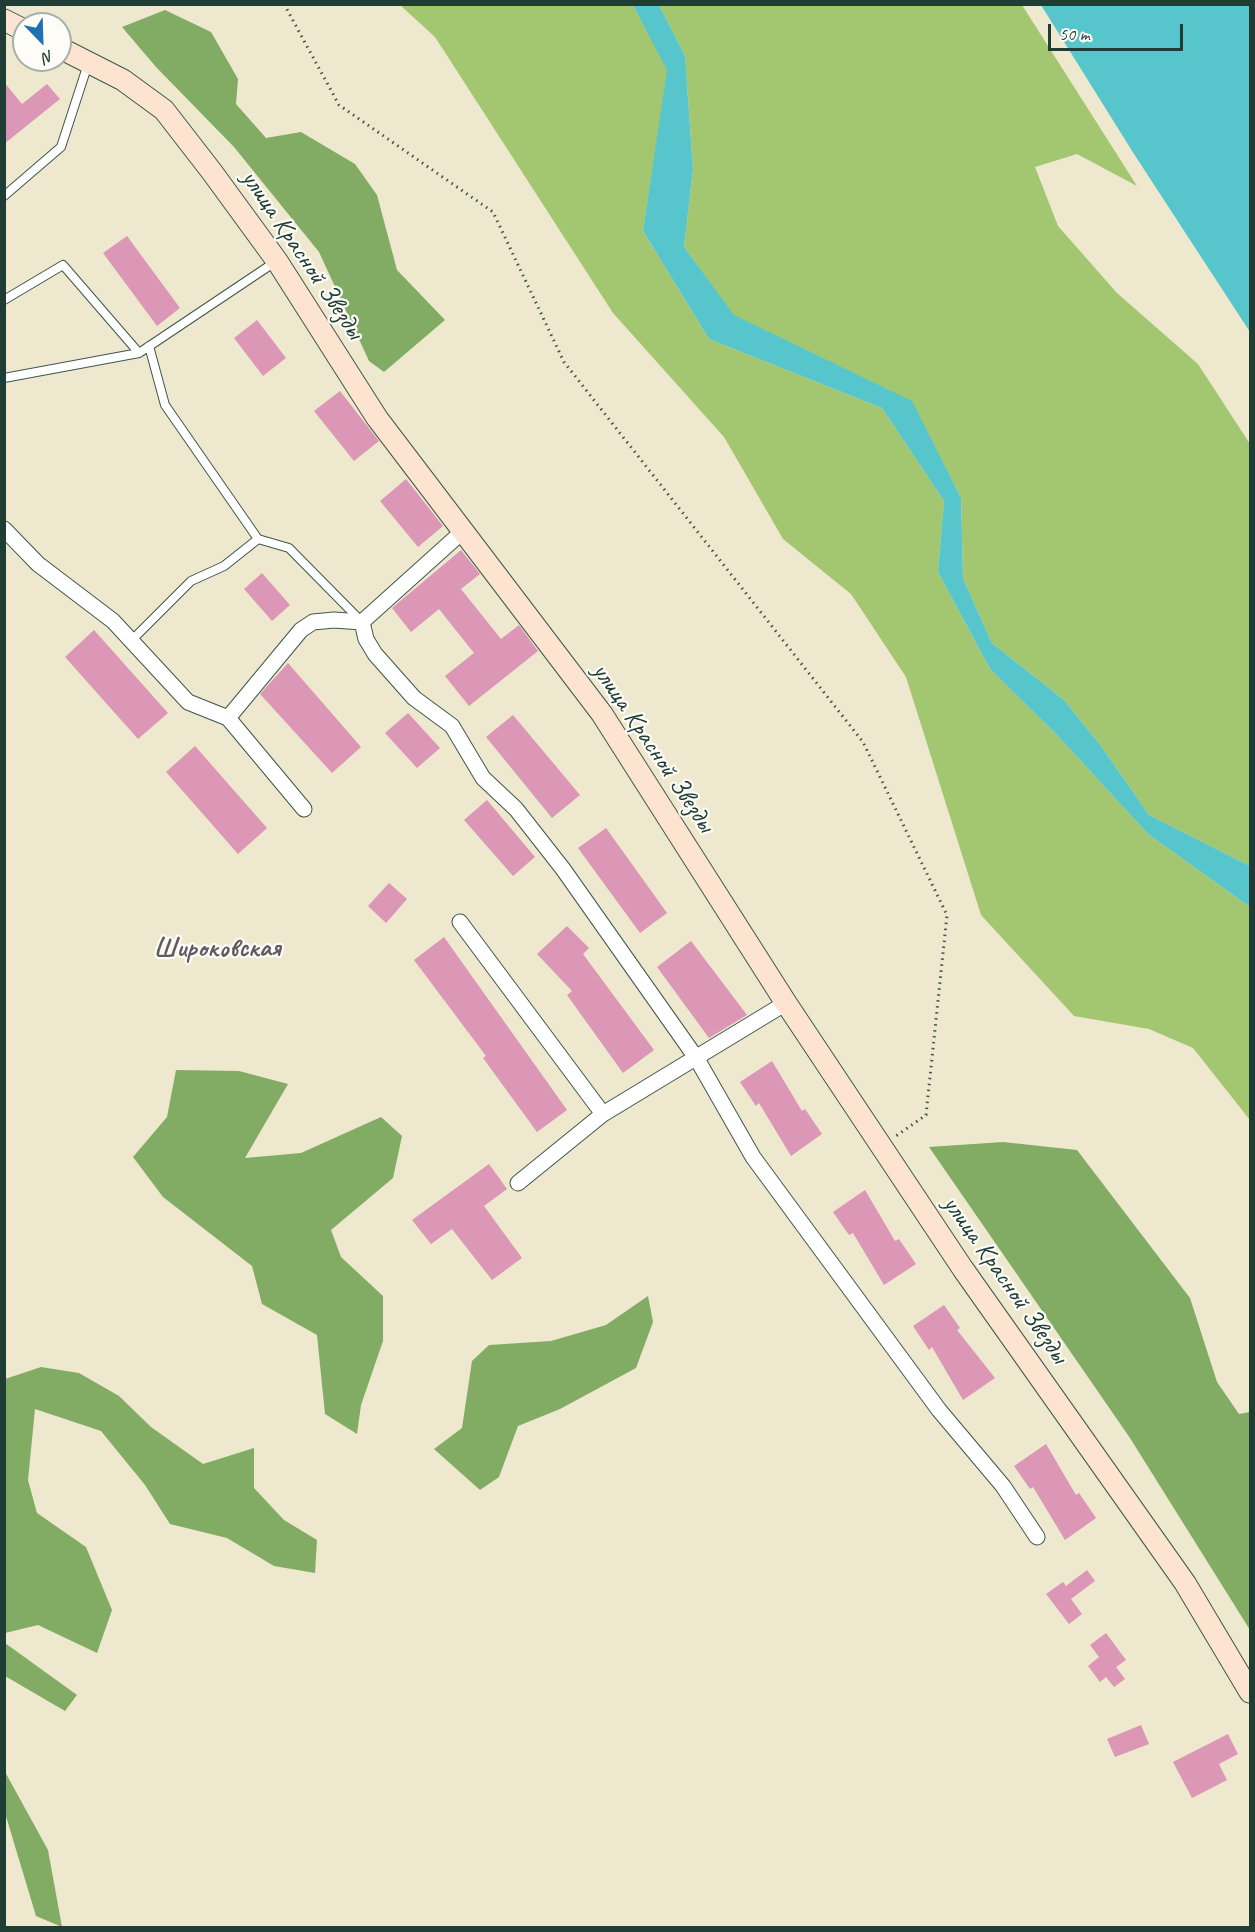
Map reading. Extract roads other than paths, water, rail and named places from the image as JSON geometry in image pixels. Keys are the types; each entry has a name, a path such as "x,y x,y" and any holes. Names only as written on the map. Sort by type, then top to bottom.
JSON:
{"street":[{"name":"улица Красной Звезды","path":"72,54 123,80 165,110 277,261 377,418 602,714 786,1002 882,1147 963,1269 1185,1583 1251,1692"},
{"path":"4,529 38,564 93,604 132,641 188,702 228,718 304,809"},
{"path":"228,718 301,630 313,622 334,620 362,622 462,532"},
{"path":"362,622 366,639 375,654 414,698 452,726 483,778 516,809 563,869 697,1059 753,1157 939,1410 1003,1486 1037,1536"},
{"path":"460,922 603,1114"},
{"path":"518,1183 603,1114 697,1059 786,1002"}],"lane":[{"path":"4,196 61,147 89,63"},
{"path":"4,378 139,353 277,261"},
{"path":"4,300 63,265 139,353"},
{"path":"149,346 165,405 258,539 290,548 362,622"},
{"path":"132,641 191,581 224,566 258,539"}],"water":[{"path":"633,5 659,5 685,56 693,169 684,247 734,315 912,401 961,498 963,579 992,643 1064,700 1101,746 1149,815 1250,866 1250,907 1148,834 1057,735 990,669 938,572 944,501 882,408 709,339 643,231 667,70"},
{"path":"1041,5 1250,5 1250,332 1134,154"}],"district":[{"name":"Широковская","path":"217,949"}]}
